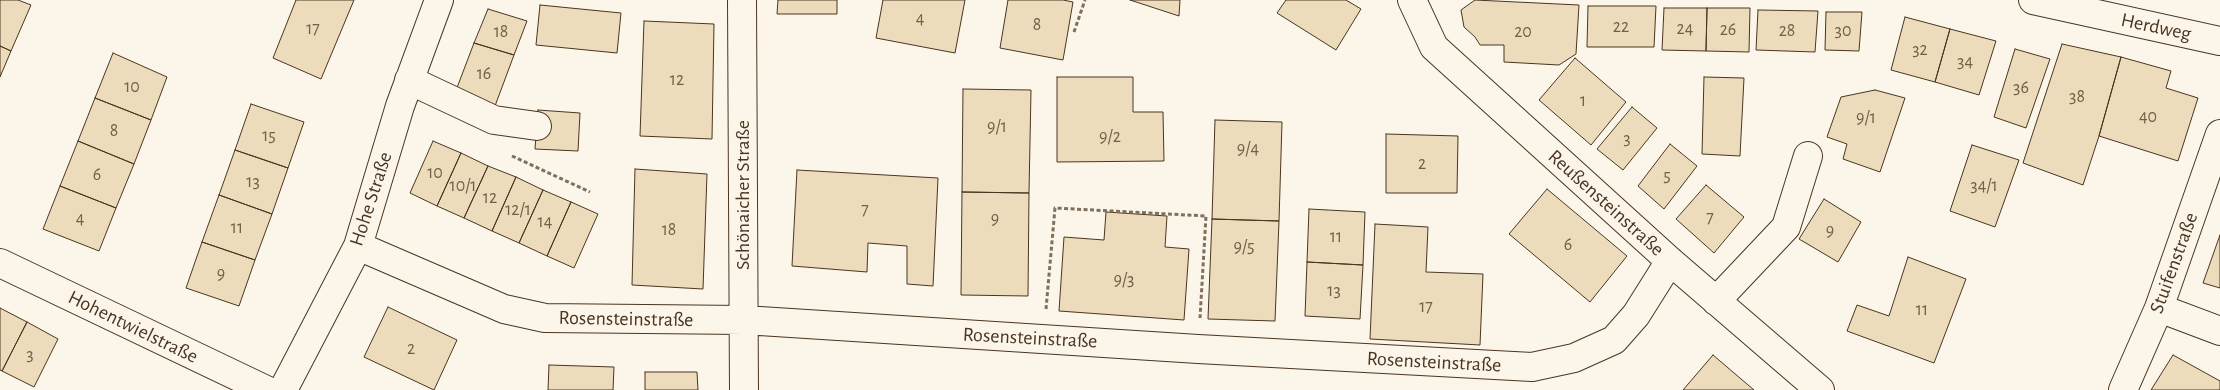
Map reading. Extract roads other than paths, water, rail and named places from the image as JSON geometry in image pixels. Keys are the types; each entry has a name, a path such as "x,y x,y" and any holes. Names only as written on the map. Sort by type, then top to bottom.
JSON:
{"street":[{"name":"Hohe Straße","path":"283,390 358,246 409,80 439,0"},
{"name":"Schönaicher Straße","path":"742,0 744,390"},
{"name":"Reußensteinstraße","path":"1412,0 1434,47 1670,262 1820,390"},
{"name":"Herdweg","path":"2033,0 2220,41"},
{"path":"409,80 494,120 537,126"},
{"name":"Stuifenstraße","path":"2123,390 2160,308 2220,134"},
{"path":"1716,301 1786,227 1808,156"},
{"name":"Rosensteinstraße","path":"358,246 504,309 545,318 744,320 1198,349 1532,367 1574,358 1614,340 1636,316 1670,262"},
{"name":"Hohentwielstraße","path":"0,263 266,390"},
{"path":"2160,308 2220,331"}]}
